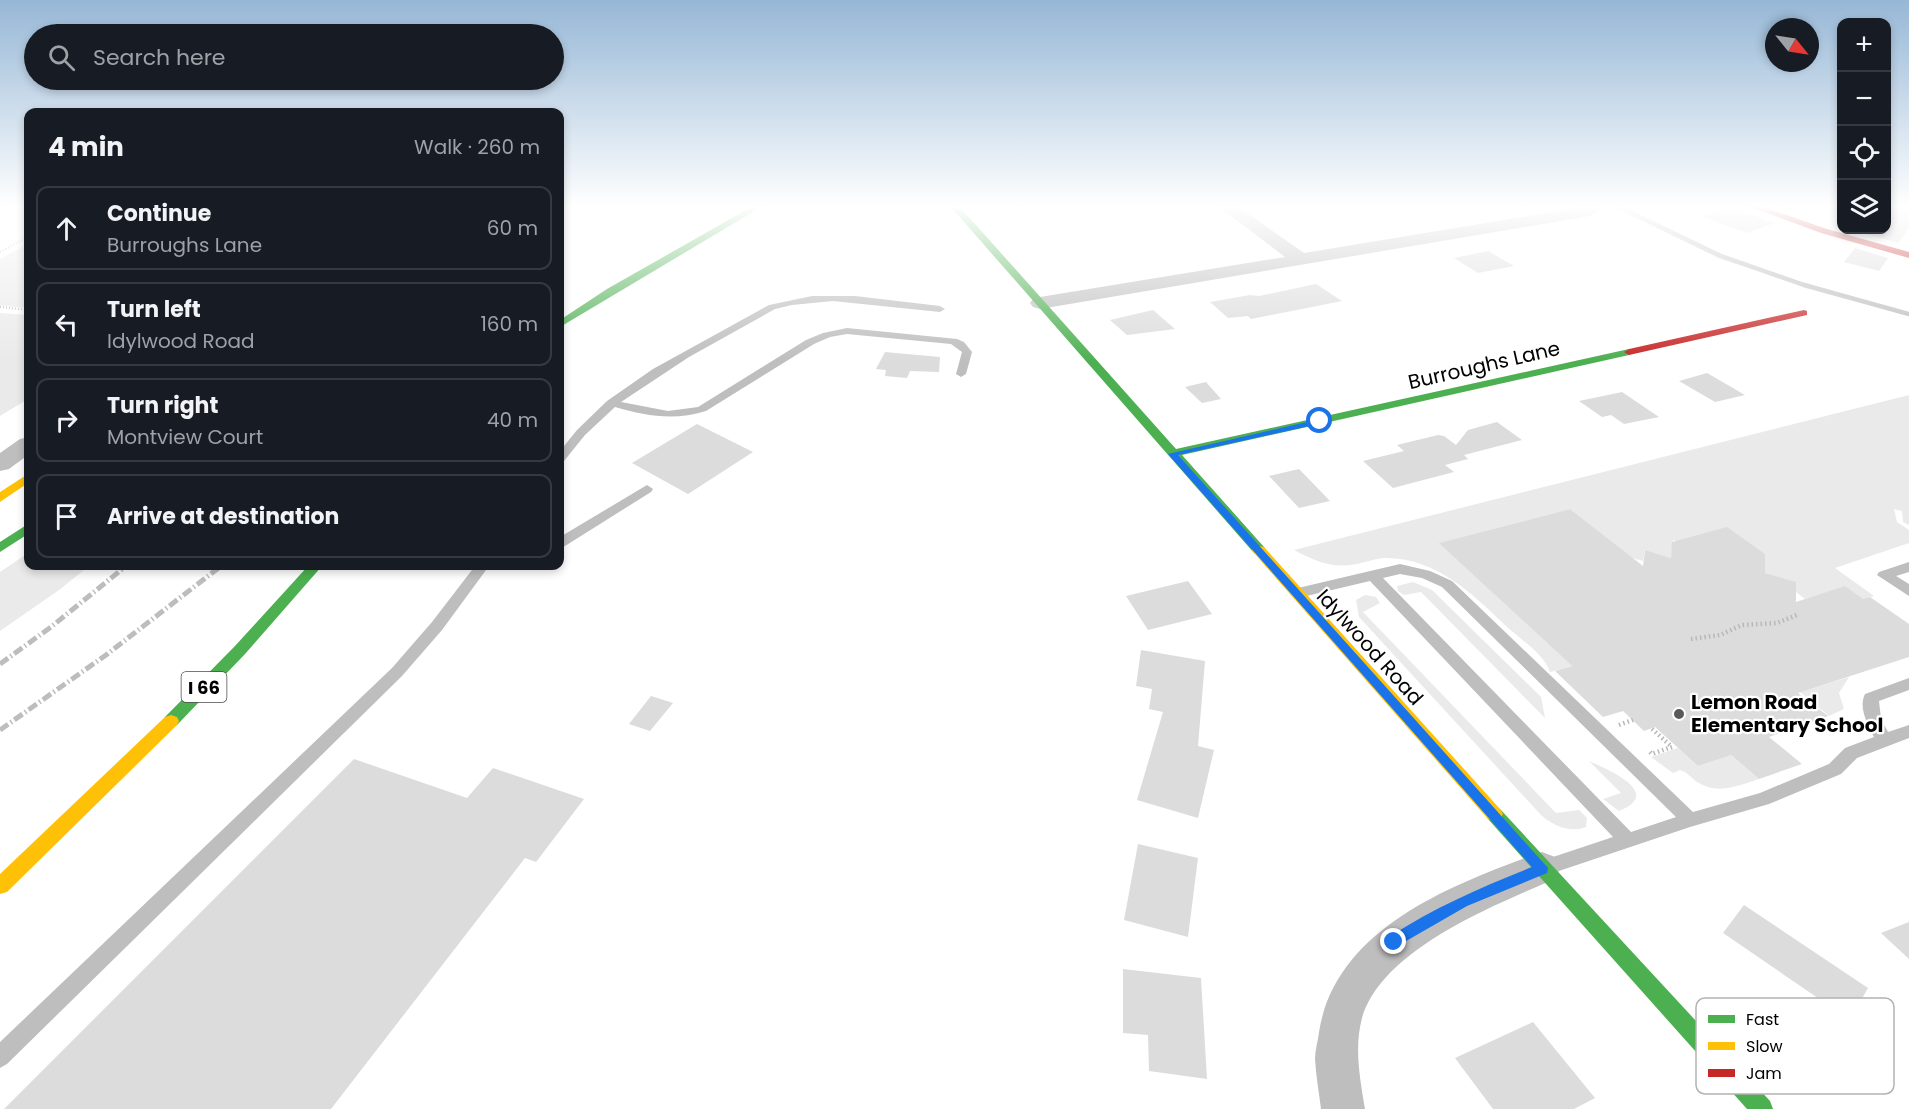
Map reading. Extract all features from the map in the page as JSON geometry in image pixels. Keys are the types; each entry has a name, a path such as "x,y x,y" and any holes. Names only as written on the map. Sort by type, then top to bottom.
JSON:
{"main road":[{"path":"564,321 610,291 668,258"},
{"name":"Idylwood Road","path":"1000,258 1296,594 1696,1037"},
{"name":"Burroughs Lane","path":"1172,454 1804,313"},
{"path":"0,498 24,481"},
{"path":"0,548 24,531"},
{"name":"I 66","path":"0,886 88,804 200,693 311,570"},
{"name":"Idylwood Road","path":"1748,1094 1762,1109"}],"street":[{"path":"1040,303 1314,258"},
{"path":"0,464 24,447"},
{"path":"1343,1109 1335,1066 1337,1034 1348,1001 1369,968 1394,942 1424,922 1462,902 1542,868"}],"lane":[{"path":"564,453 580,432 611,403 648,376 772,307 801,299 940,309"},
{"path":"611,403 651,414 691,413 702,409 810,342 827,335 847,331 953,341 965,348 967,352 961,374"},
{"path":"564,541 647,489"},
{"path":"1909,567 1884,575 1909,591"},
{"path":"1296,594 1400,569 1425,574 1447,584 1690,820"},
{"path":"0,1056 389,680 437,626 479,570"},
{"path":"1372,575 1628,841"},
{"path":"1884,740 1873,719 1871,698 1909,684"},
{"path":"1542,868 1763,799 1835,769 1851,753 1909,731"}],"path":[{"path":"1719,258 1909,315"},
{"path":"0,307 24,310"},
{"path":"1691,639 1720,635 1742,625 1777,623 1797,615"},
{"path":"1613,728 1633,720"},
{"path":"1644,747 1652,754 1672,747 1651,728"}],"shaded area":[{"path":"24,258 24,308 0,306 0,259"},
{"path":"0,313 24,315 24,401 0,416"},
{"path":"1909,395 1909,525 1903,522 1902,511 1894,509 1897,522 1909,530 1909,543 1835,568 1874,596 1863,599 1845,587 1805,599 1796,592 1795,582 1765,573 1765,567 1673,540 1671,558 1645,550 1643,561 1632,558 1570,509 1440,543 1572,666 1550,672 1543,659 1531,647 1467,590 1437,571 1421,564 1386,558 1343,566 1328,564 1294,550"},
{"path":"24,556 24,570 84,570 0,631 0,572"},
{"path":"1413,582 1432,590 1541,697 1545,718 1421,592 1404,595 1398,591 1397,586"},
{"path":"1365,595 1376,597 1380,603 1363,612 1556,813 1579,810 1587,818 1586,827 1574,829 1562,827 1541,815 1359,617 1356,600"},
{"path":"1849,677 1839,693 1844,709 1829,716 1800,692"},
{"path":"1678,748 1698,766 1724,757 1726,751 1759,779 1729,788 1706,787 1683,771 1673,773 1651,757"},
{"path":"1589,761 1619,776 1635,790 1636,797 1631,804 1619,811 1603,799 1621,793"}],"building":[{"path":"1454,258 1500,258 1514,266 1478,273"},
{"path":"1847,258 1888,258 1879,271 1844,262"},
{"path":"1316,284 1342,301 1251,319 1248,316 1228,318 1210,302 1250,295 1259,296"},
{"path":"1153,310 1175,329 1127,335 1110,320"},
{"path":"885,352 940,357 939,372 910,371 907,378 885,376 886,370 876,369"},
{"path":"1707,373 1745,395 1715,402 1679,381"},
{"path":"1206,382 1221,399 1202,403 1185,387"},
{"path":"1622,392 1659,417 1624,424 1611,415 1602,417 1579,401"},
{"path":"1497,422 1522,440 1464,455 1468,459 1445,465 1454,472 1393,488 1363,461 1404,451 1397,445 1438,435 1444,436 1456,445 1468,430"},
{"path":"697,424 753,452 688,494 632,463"},
{"path":"1299,469 1330,501 1299,508 1269,476"},
{"path":"1570,509 1643,566 1645,550 1671,558 1672,542 1727,527 1765,554 1765,573 1796,582 1796,602 1845,586 1863,599 1870,597 1909,624 1909,657 1798,693 1828,716 1769,737 1802,764 1759,779 1731,755 1698,766 1655,727 1644,731 1623,711 1603,717 1555,671 1572,666 1439,543"},
{"path":"1188,581 1212,614 1148,630 1126,596"},
{"path":"1141,650 1205,661 1198,746 1214,750 1198,818 1137,800 1163,712 1149,709 1152,689 1136,686"},
{"path":"651,696 673,703 650,731 629,724"},
{"path":"354,759 467,798 493,768 584,799 536,862 525,858 331,1109 4,1109"},
{"path":"1138,844 1198,858 1188,937 1124,920"},
{"path":"1744,905 1868,988 1862,998 1818,998 1723,933"},
{"path":"1909,922 1909,959 1881,933"},
{"path":"1123,969 1201,978 1207,1079 1149,1071 1148,1035 1123,1033"},
{"path":"1533,1022 1595,1098 1574,1109 1493,1109 1455,1058"}],"waterway":[{"path":"1726,258 1804,285 1909,314"}],"railway":[{"path":"0,664 51,627 121,570"},
{"path":"0,730 106,655 216,570"}],"traffic: fast":[{"path":"564,321 610,291 668,258"},
{"path":"1000,258 1259,550"},
{"path":"1172,454 1629,352"},
{"path":"0,548 24,531"},
{"path":"171,721 240,650 311,570"},
{"path":"1494,814 1696,1036"},
{"path":"1748,1094 1762,1109"}],"traffic: slow":[{"path":"0,498 24,481"},
{"path":"1259,550 1494,814"},
{"path":"0,886 171,721"}],"traffic: jam":[{"path":"1629,352 1804,313"}],"place":[{"name":"Lemon Road Elementary School","path":"1679,714"}],"route":[{"path":"1320,421 1172,454 1542,868 1462,902 1424,922 1394,942"}]}
